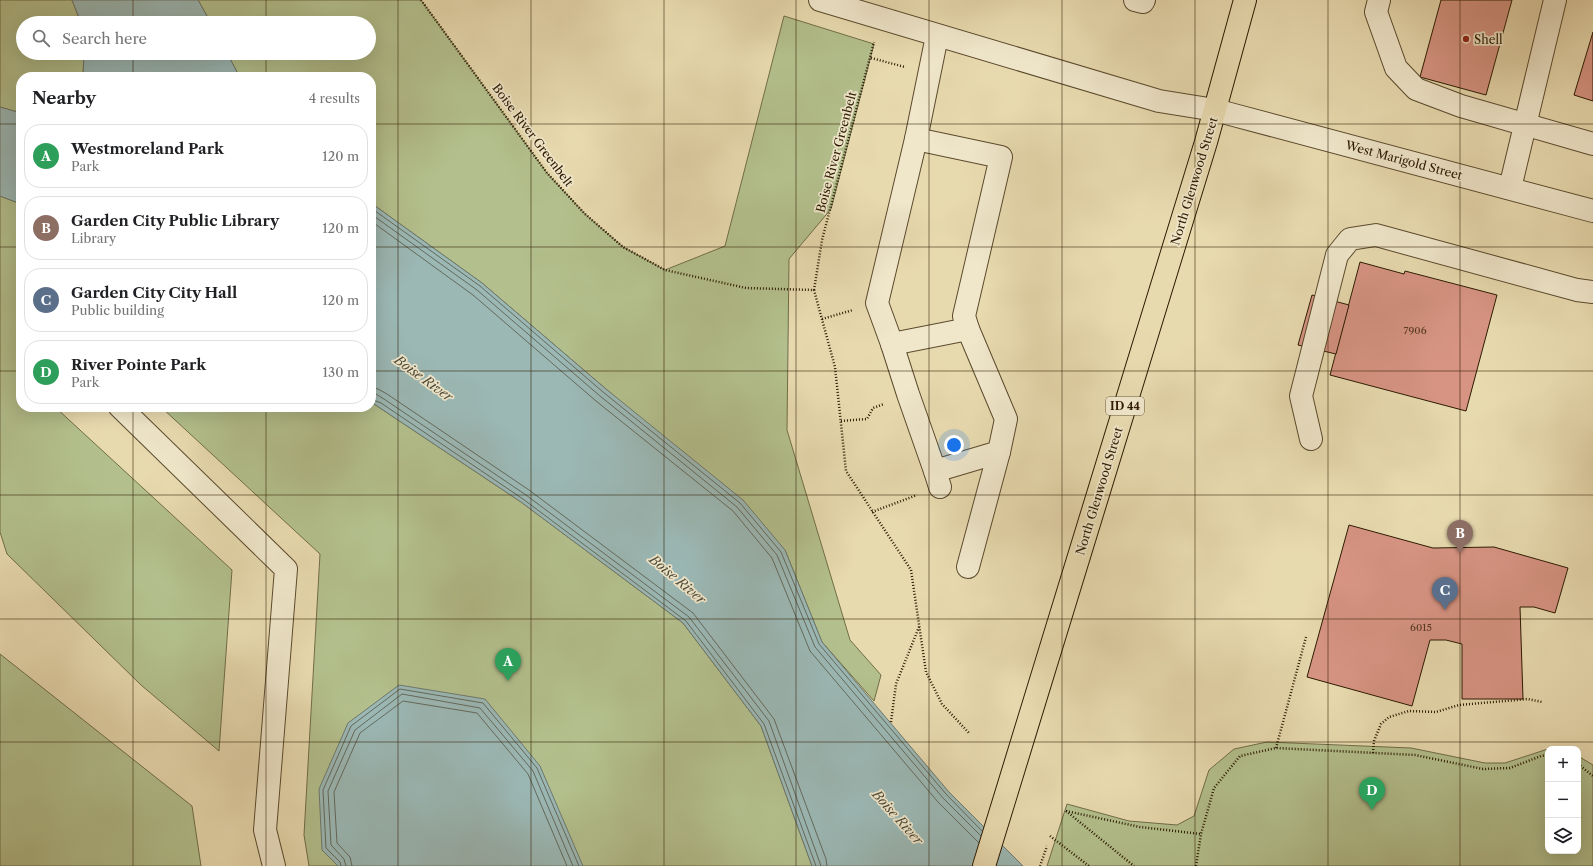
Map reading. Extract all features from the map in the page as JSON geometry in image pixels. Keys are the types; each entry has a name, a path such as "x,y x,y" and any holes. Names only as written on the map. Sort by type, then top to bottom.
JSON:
{"main road":[{"name":"North Glenwood Street","path":"984,866 1215,110 1245,0"}],"street":[{"name":"West Marigold Street","path":"820,0 848,4 881,18 937,36 1159,102 1215,110 1593,210"},
{"path":"1135,0 1143,2 1144,0"},
{"path":"1380,0 1376,12 1396,68 1416,89 1460,106 1593,144"},
{"path":"1510,188 1524,124 1555,0"},
{"path":"937,36 916,139 877,303 938,479 999,452"},
{"path":"916,139 1001,157 964,316 968,329 1006,419 999,452 968,567"},
{"path":"1311,439 1301,396 1337,255 1350,239 1376,235 1585,291"},
{"path":"892,344 968,329"},
{"path":"125,412 286,569 265,830 274,866"}],"path":[{"name":"Boise River Greenbelt","path":"421,0 547,173 585,214 622,247 666,270 746,288 814,290"},
{"name":"Boise River Greenbelt","path":"881,18 822,240 814,290 835,367 846,471 911,570 926,672 942,704 969,733"},
{"path":"871,58 909,68"},
{"path":"822,319 837,314"},
{"path":"841,421 867,419 873,408"},
{"path":"872,512 906,499"},
{"path":"891,722 896,684 919,626"},
{"path":"1276,748 1306,637"},
{"path":"1374,753 1374,741 1381,724 1389,717 1409,711 1436,712 1460,704 1528,700 1542,702"},
{"path":"1196,866 1201,834 1214,788 1240,756 1276,748 1415,755 1483,769 1510,768 1545,755"},
{"path":"1581,766 1593,776"},
{"path":"1134,866 1066,811 1140,828 1201,834"},
{"path":"1050,836 1089,866"},
{"path":"1040,866 1047,846"}],"green space":[{"path":"0,0 72,0 78,16 16,16 16,60 84,60 83,72 16,72 16,112 0,107"},
{"path":"198,0 421,0 547,173 585,214 623,247 665,270 725,246 784,16 874,44 831,209 789,259 787,430 850,640 881,675 874,701 822,642 785,550 606,389 482,283 376,207 376,72 237,72 231,60 376,60 376,16 207,16"},
{"path":"0,196 16,202 16,412 60,412 232,570 219,751 141,685 7,554 0,532"},
{"path":"376,405 521,502 683,623 761,726 812,866 309,866 304,835 320,554 166,412 376,412"},
{"path":"0,654 192,806 201,866 0,866"},
{"path":"1267,742 1411,748 1485,763 1505,763 1545,750 1545,854 1581,854 1581,758 1593,765 1593,866 1047,866 1067,804 1129,821 1177,825 1194,816 1209,770 1234,749"}],"water":[{"path":"72,0 198,0 207,16 78,16"},
{"path":"84,60 231,60 237,72 83,72"},
{"path":"0,107 16,112 16,202 0,196"},
{"name":"Boise River","path":"376,207 482,283 606,389 743,500 785,550 822,642 949,792 1023,866 812,866 761,726 683,623 521,502 376,405"},
{"path":"399,685 485,699 540,766 583,866 338,866 322,850 319,789 348,723"}],"building":[{"name":"Shell","path":"1441,0 1512,0 1486,95 1420,77"},
{"path":"1593,32 1593,101 1574,95"},
{"path":"1360,262 1404,274 1405,271 1497,295 1466,411 1330,375"},
{"path":"1312,295 1349,305 1336,354 1298,345"},
{"path":"1349,525 1433,548 1494,547 1568,568 1555,613 1534,607 1520,607 1523,699 1462,699 1462,644 1446,640 1430,640 1412,706 1307,677"}],"place":[{"name":"Shell","path":"1466,39"},
{"name":"Garden City Public Library","path":"1460,553"},
{"name":"Garden City City Hall","path":"1445,610"},
{"name":"Westmoreland Park","path":"508,681"},
{"name":"River Pointe Park","path":"1372,810"}]}
